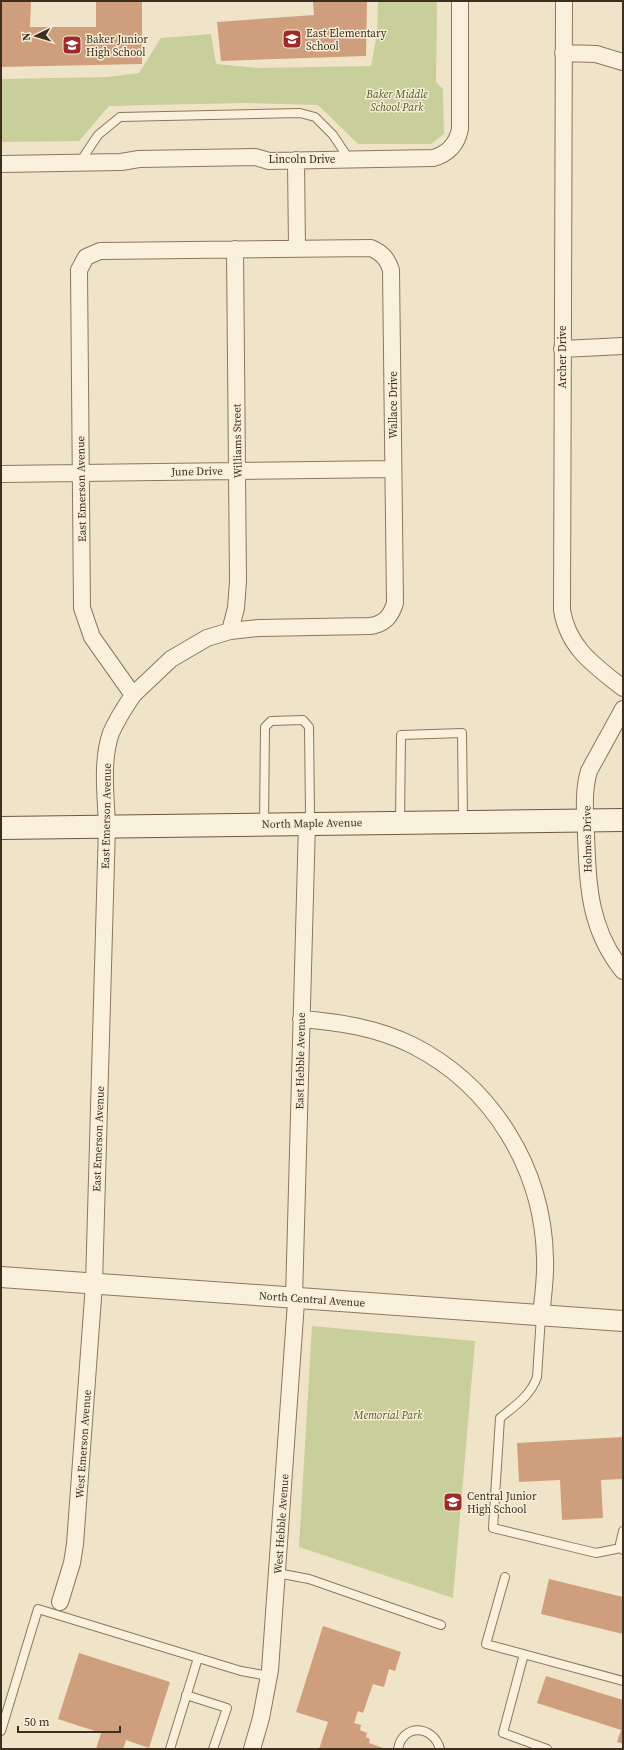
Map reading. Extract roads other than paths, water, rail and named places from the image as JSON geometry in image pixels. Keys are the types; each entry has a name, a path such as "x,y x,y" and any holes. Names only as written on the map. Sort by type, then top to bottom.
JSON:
{"main road":[{"name":"North Maple Avenue","path":"1,828 623,820"}],"street":[{"name":"Lincoln Drive","path":"1,164 121,162 139,159 247,157 269,161 433,158 446,153 455,142 460,128 460,1"},
{"name":"Archer Drive","path":"564,1 562,350 563,617 570,636 581,654 623,688"},
{"path":"563,53 596,54 623,62"},
{"path":"296,160 297,248"},
{"name":"Wallace Drive","path":"78,296 79,270 81,263 93,253 100,251 370,248 383,254 389,262 391,285 395,603 393,611 386,620 370,626 259,628 230,631 207,638 171,659 133,695"},
{"name":"Williams Street","path":"230,631 236,608 238,581 235,249"},
{"name":"East Emerson Avenue","path":"78,296 82,608 92,636 133,695 111,734 107,752 107,826 94,1284"},
{"path":"562,350 623,346"},
{"name":"June Drive","path":"1,474 393,469"},
{"name":"Holmes Drive","path":"623,709 586,779 585,820 587,883 594,917 610,952 623,970"},
{"name":"East Hebble Avenue","path":"294,1298 307,823"},
{"path":"301,1019 332,1021 359,1026 411,1045 432,1056 456,1074 492,1110 519,1152 531,1179 538,1203 543,1230 545,1258 541,1315"},
{"name":"North Central Avenue","path":"1,1277 623,1320"},
{"name":"West Emerson Avenue","path":"60,1602 72,1563 75,1544 94,1284"},
{"name":"West Hebble Avenue","path":"252,1749 262,1718 269,1676 296,1302 294,1298"}],"lane":[{"path":"80,163 98,135 120,116 300,113 315,117 333,135 349,159"},
{"path":"264,824 265,727 271,721 303,720 309,727 310,812 307,823"},
{"path":"400,822 401,735 462,733 462,821"},
{"path":"541,1315 537,1377 535,1385 524,1398 500,1418 493,1528 596,1553 622,1549 620,1539 623,1532"},
{"path":"277,1573 309,1579 441,1625"},
{"path":"504,1577 486,1644 623,1681"},
{"path":"1,1731 38,1609 241,1671 269,1676"},
{"path":"524,1654 503,1732 547,1749"},
{"path":"170,1749 198,1658"},
{"path":"186,1695 227,1708 213,1749"},
{"path":"398,1749 402,1737 408,1733 421,1730 434,1736 440,1749"}],"place":[{"name":"East Elementary School","path":"292,39"},
{"name":"Baker Junior High School","path":"72,45"},
{"name":"Central Junior High School","path":"453,1502"}],"park label":[{"name":"Baker Middle School Park","path":"397,100"},
{"name":"Memorial Park","path":"388,1415"}]}
